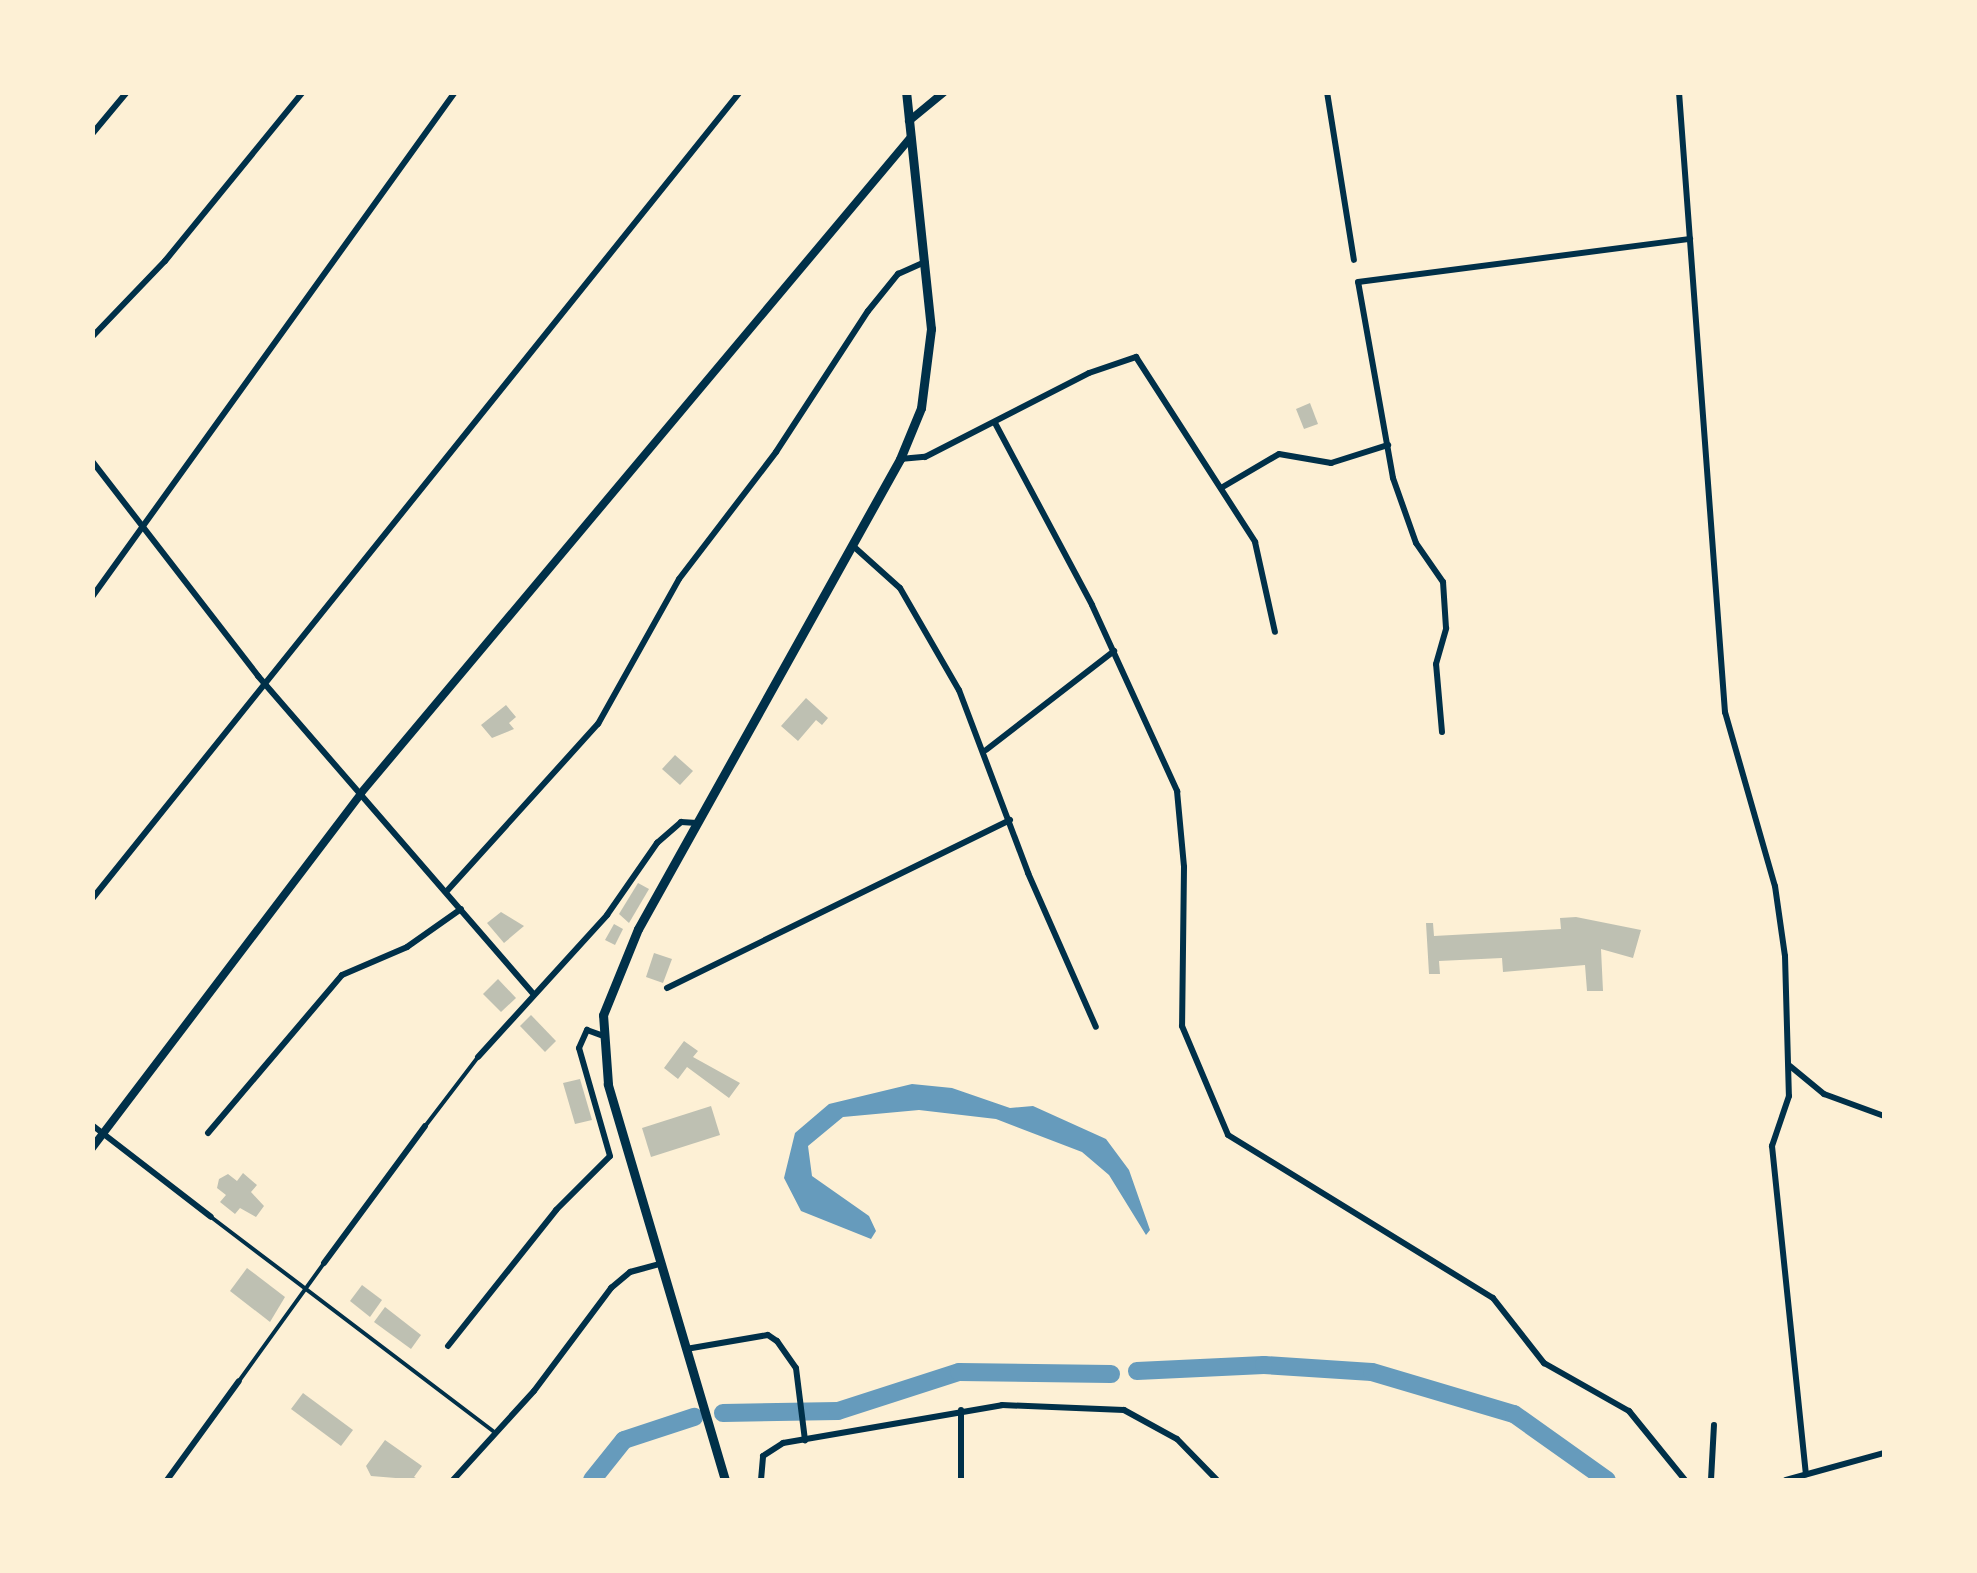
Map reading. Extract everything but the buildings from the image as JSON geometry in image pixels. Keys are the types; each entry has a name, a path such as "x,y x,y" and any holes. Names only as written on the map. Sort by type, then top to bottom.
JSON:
{"main road":[{"path":"725,1480 608,1084 600,1034 623,959 900,459 929,369 926,262 906,92"}],"street":[{"path":"92,134 128,92"},
{"path":"92,337 165,261 303,92"},
{"path":"92,597 455,92"},
{"path":"92,899 740,92"},
{"path":"909,122 944,92"},
{"path":"1327,92 1354,260"},
{"path":"1679,92 1724,712 1775,886 1790,1065 1789,1096 1772,1146 1806,1474"},
{"path":"92,1148 361,793 911,137"},
{"path":"1442,732 1436,664 1446,628 1443,582 1412,534 1388,445 1358,282 1690,240"},
{"path":"446,892 598,724 679,580 776,452 868,311 904,269 926,262"},
{"path":"900,459 924,457 1089,373 1136,357 1255,542 1275,632"},
{"path":"995,424 1114,651 1180,808 1179,1008 1211,1105 1239,1144 1494,1298 1544,1363 1628,1411 1684,1480"},
{"path":"1221,488 1280,454 1322,463 1388,445"},
{"path":"92,461 266,685 533,994"},
{"path":"852,545 890,574 913,607 986,750 1010,820 1096,1027"},
{"path":"986,750 1114,651"},
{"path":"667,988 1010,820"},
{"path":"167,1480 478,1057 607,915 657,843 681,822 697,823"},
{"path":"208,1133 342,975 407,947 461,910"},
{"path":"448,1346 567,1198 610,1156 578,1048 587,1030 600,1034"},
{"path":"1790,1065 1824,1094 1884,1116"},
{"path":"92,1125 493,1430"},
{"path":"453,1480 493,1430 534,1391 610,1288 630,1272 660,1264"},
{"path":"686,1348 768,1334 790,1357 800,1389 804,1440"},
{"path":"961,1410 961,1480"},
{"path":"761,1480 768,1451 804,1440 961,1410 1124,1410 1177,1439 1217,1480"},
{"path":"1712,1480 1714,1425"},
{"path":"1786,1480 1884,1453"}],"water":[{"path":"912,1084 952,1088 1010,1108 1033,1106 1106,1139 1129,1170 1150,1230 1146,1235 1109,1175 1082,1152 996,1119 919,1110 843,1117 808,1146 812,1176 869,1216 876,1231 871,1239 801,1211 784,1178 795,1133 829,1104"}],"waterway":[{"path":"1137,1371 1264,1365 1372,1372 1514,1414 1607,1480"},
{"path":"723,1413 838,1411 959,1372 1111,1374"},
{"path":"592,1480 624,1440 694,1417"}]}
